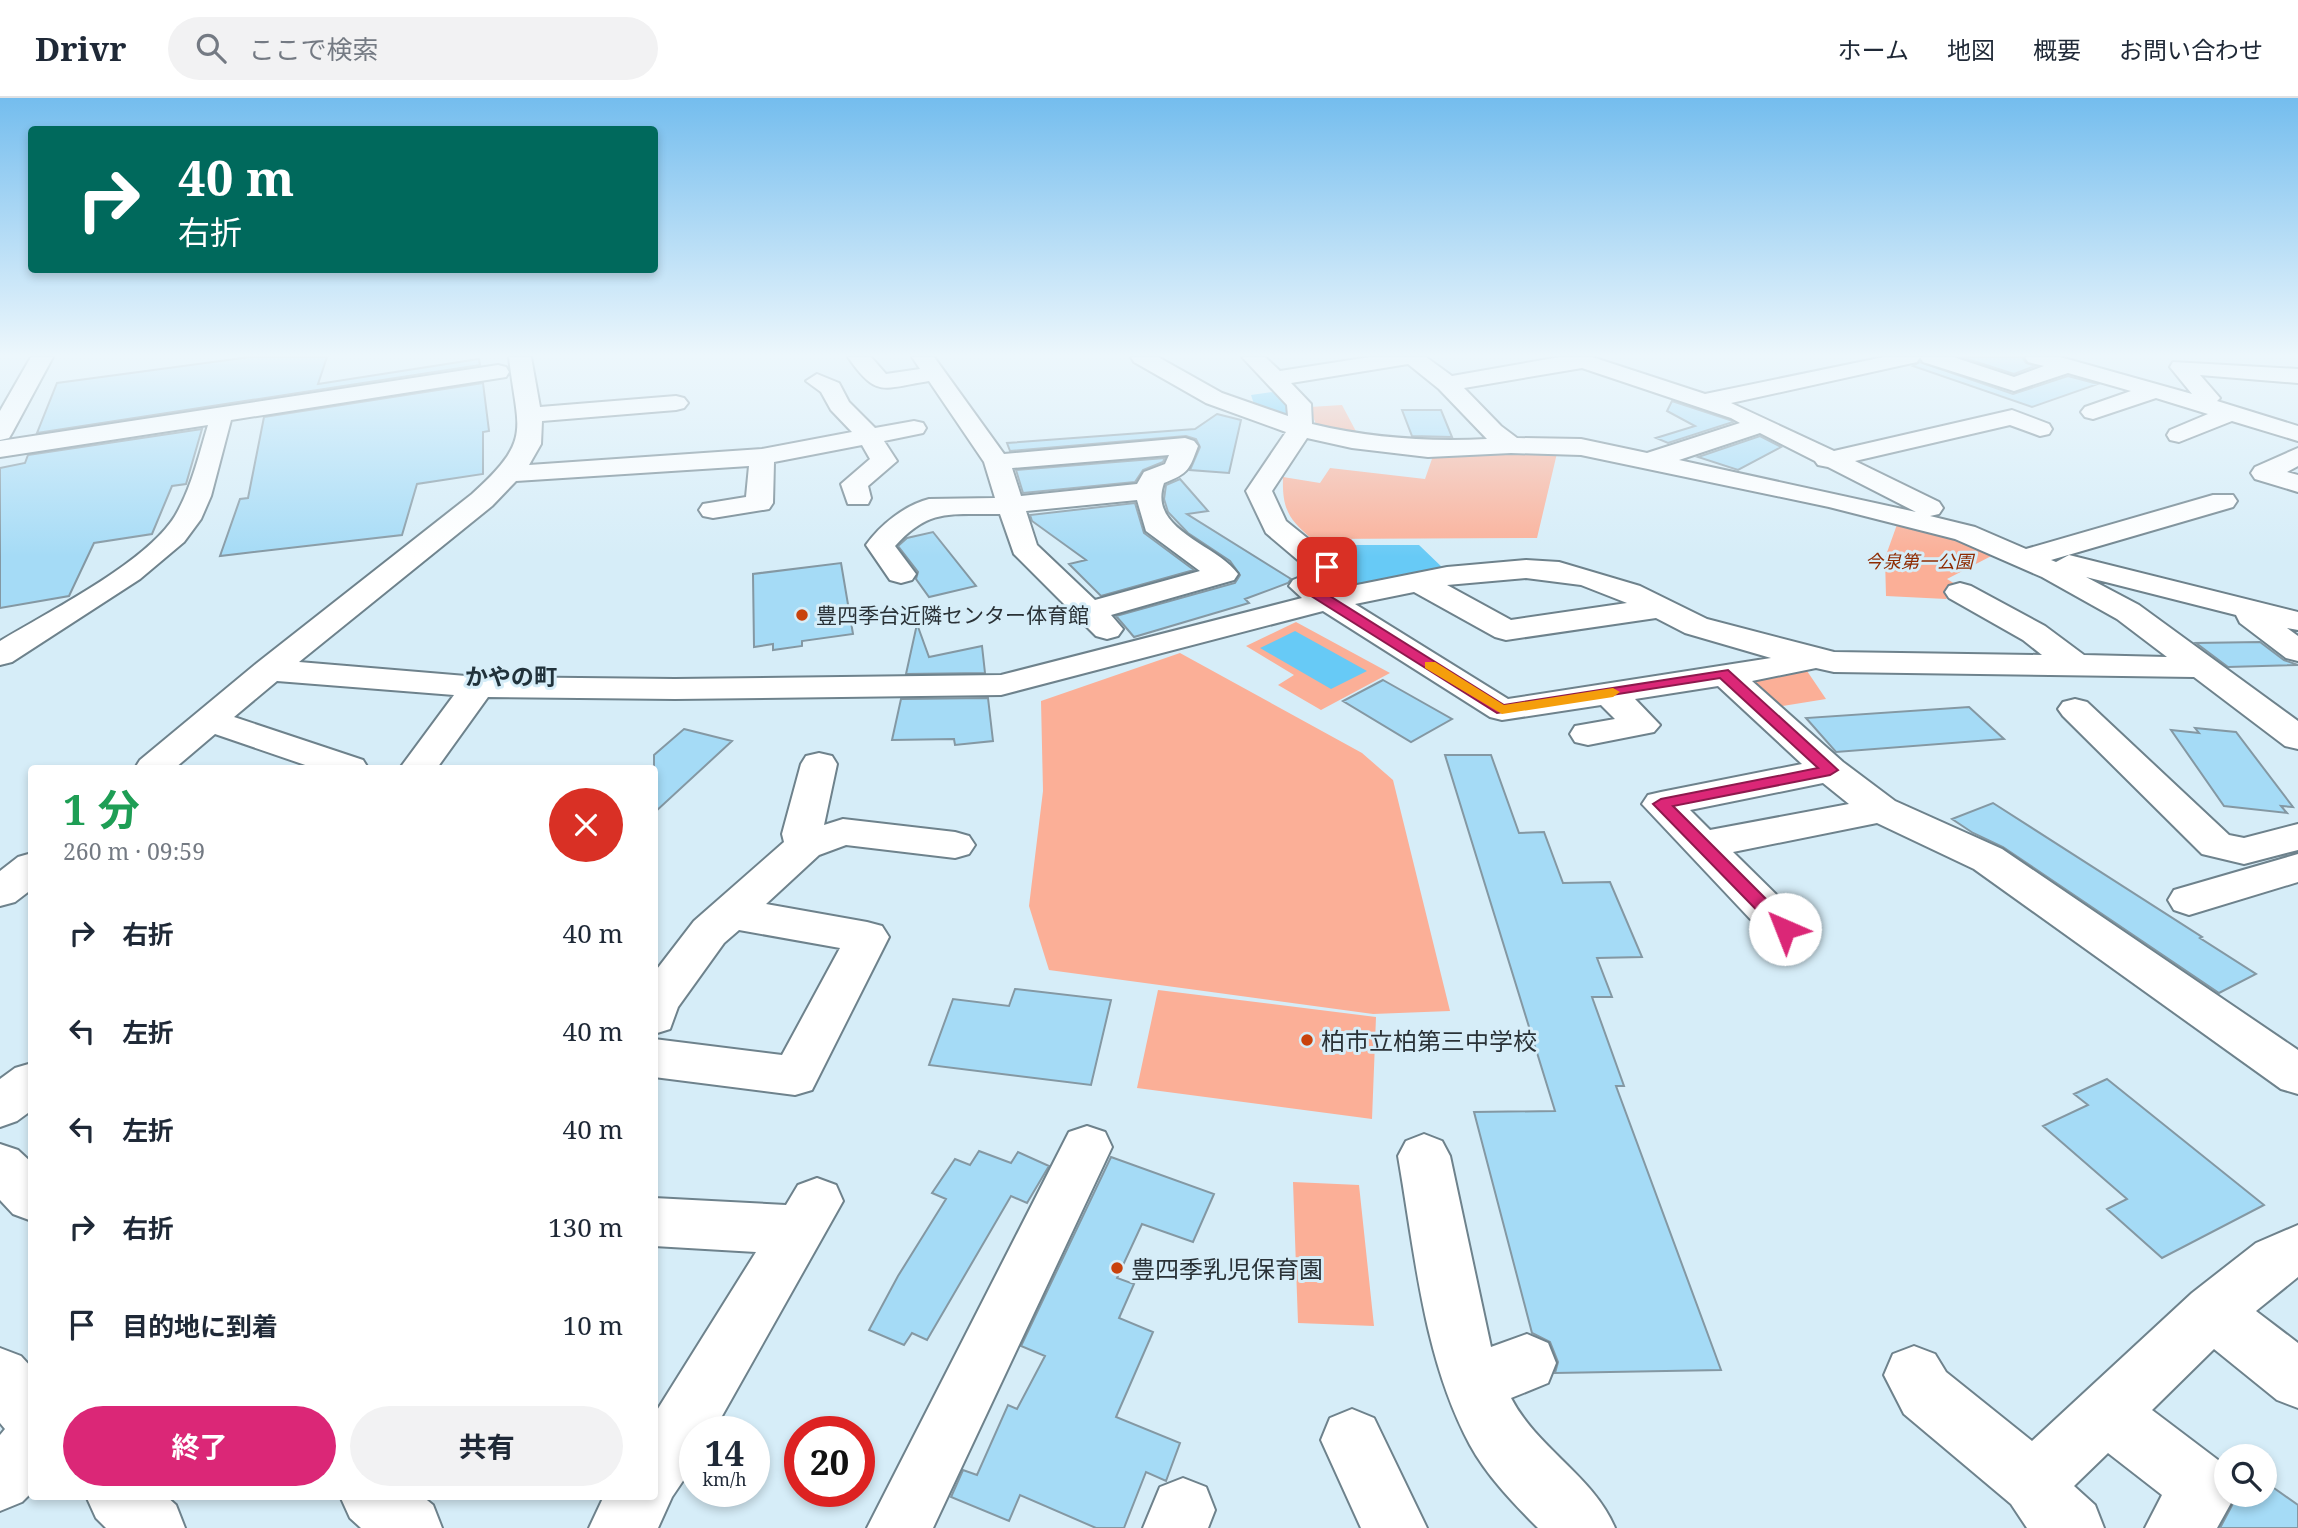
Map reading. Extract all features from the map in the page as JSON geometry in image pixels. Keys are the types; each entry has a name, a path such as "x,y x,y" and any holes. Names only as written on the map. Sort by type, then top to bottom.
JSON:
{"street":[{"path":"0,449 167,424"},
{"path":"0,655 133,570 173,537 187,520 221,424"},
{"path":"157,765 269,670 482,500 520,458 530,434 528,424"},
{"path":"857,424 868,435 884,461 854,485 858,498"},
{"path":"971,424 998,462 1024,548 1090,611 1129,654"},
{"path":"1285,424 1375,446 1439,449 1511,444 1581,447 1649,460 1831,499 1965,533 2029,557 2298,621"},
{"path":"1300,424 1300,429 1259,491 1275,526 1303,553 1327,567 1330,575 1304,586 1311,606 1502,710 1723,673 1805,663 1808,657"},
{"path":"1485,424 1511,444"},
{"path":"1828,460 1983,424"},
{"path":"2028,424 2040,429"},
{"path":"2179,435 2206,424"},
{"path":"2265,424 2298,434"},
{"path":"1649,460 1759,425 1900,492 1955,523 1965,533"},
{"path":"508,474 762,457 914,428"},
{"path":"998,462 1185,446 1176,469 1153,478 1148,491 1156,525 1223,574 1090,611"},
{"path":"2298,456 2264,473 2298,484"},
{"path":"713,510 759,503 762,457"},
{"path":"901,574 880,545 895,529 929,507 1013,505 1148,491"},
{"path":"2029,557 2223,501"},
{"path":"2029,557 2128,612 2206,667 2298,738"},
{"path":"269,670 478,687 675,690 1001,685 1311,606 1419,582 1502,570 1559,571 1607,583 1696,626 1835,662 2073,663 2206,667"},
{"path":"1419,582 1506,630 1658,608"},
{"path":"1960,593 2034,633 2073,663"},
{"path":"1311,606 1303,617 1490,722"},
{"path":"2249,609 2248,613 2298,651"},
{"path":"1723,673 1830,770 1881,810 1988,859 2298,1075"},
{"path":"420,765 478,687"},
{"path":"1588,734 1642,725 1608,693"},
{"path":"2075,709 2216,845 2244,851 2298,837"},
{"path":"211,721 341,765"},
{"path":"805,846 802,834 819,764"},
{"path":"1785,929 1661,804 1830,770"},
{"path":"1703,845 1881,810"},
{"path":"658,1001 709,932 805,846 843,832 955,845"},
{"path":"2189,900 2298,868"},
{"path":"0,892 28,870"},
{"path":"658,1059 795,1076 867,937 729,914"},
{"path":"0,1107 28,1085"},
{"path":"899,1528 1087,1147"},
{"path":"1424,1156 1464,1359 1492,1423 1527,1473 1583,1528"},
{"path":"0,1166 28,1194"},
{"path":"658,1222 809,1216 658,1466"},
{"path":"2033,1482 2212,1312 2275,1261 2298,1250"},
{"path":"2212,1312 2298,1379"},
{"path":"1474,1382 1527,1363"},
{"path":"1914,1375 1925,1393 2033,1482 2055,1514 2072,1528"},
{"path":"0,1377 28,1409"},
{"path":"2105,1412 2206,1490 2177,1528"},
{"path":"1353,1440 1395,1528"},
{"path":"0,1480 28,1450"},
{"path":"122,1500 153,1528"},
{"path":"621,1528 638,1500"}],"green space":[{"path":"1352,424 1359,437 1316,425"},
{"path":"1558,449 1537,538 1312,539 1292,519 1285,505 1283,477 1320,483 1330,468 1425,479 1434,453"},
{"name":"今泉第一公園","path":"1899,519 1999,552 1947,579 1960,587 1946,599 1886,596 1885,558"},
{"path":"1296,622 1390,673 1321,710 1278,685 1294,675 1246,646"},
{"path":"1180,653 1362,753 1393,780 1450,1011 1373,1014 1049,970 1029,906 1043,791 1041,701"},
{"path":"1805,668 1826,699 1771,708 1742,684 1748,674"},
{"path":"1158,990 1376,1017 1372,1119 1137,1088"},
{"path":"1293,1182 1359,1185 1374,1326 1298,1323"}],"water":[{"path":"1314,545 1419,545 1445,570 1342,589 1357,579 1352,568"},
{"path":"1295,631 1367,671 1331,689 1260,648"}],"building":[{"path":"41,424 97,424 37,433"},
{"path":"263,424 488,424 489,431 483,432 483,474 417,484 402,535 220,556 240,499 248,498"},
{"path":"1203,424 1240,424 1229,473 1190,470 1200,447 1196,439 1186,436 1010,451 1007,443 1195,429"},
{"path":"1407,424 1447,424 1452,437 1412,436"},
{"path":"1691,424 1728,424 1668,443 1656,438 1695,426"},
{"path":"202,429 186,484 172,486 152,534 94,543 69,596 0,608 0,468 25,463 28,455"},
{"path":"1760,436 1781,447 1738,470 1698,457"},
{"path":"1165,458 1163,462 1143,470 1135,482 1023,493 1016,470"},
{"path":"1180,479 1208,511 1187,514 1291,579 1288,583 1245,599 1249,603 1134,637 1116,616 1235,583 1240,575 1230,561 1188,533 1168,512 1164,499 1166,485"},
{"path":"1135,503 1144,533 1194,570 1101,596 1069,564 1086,560 1032,521 1030,515"},
{"path":"933,532 976,586 929,597 916,579 918,572 898,546 907,538"},
{"name":"豊四季台近隣センター体育館","path":"841,563 853,634 802,641 802,646 773,650 773,644 754,647 753,574"},
{"path":"917,624 929,657 982,646 985,673 906,674"},
{"path":"2260,642 2284,660 2298,665 2228,667 2196,643"},
{"path":"1383,680 1452,719 1411,742 1343,701"},
{"path":"988,698 993,741 955,745 954,739 892,740 901,699"},
{"path":"1969,707 2004,739 1836,752 1806,718"},
{"path":"2195,728 2236,732 2293,807 2281,806 2287,813 2224,806 2171,730 2199,733"},
{"path":"684,729 732,741 658,809 658,765 654,765 654,755"},
{"path":"1445,755 1491,755 1519,833 1544,832 1563,883 1610,882 1642,957 1597,958 1612,997 1592,997 1624,1086 1616,1086 1721,1370 1555,1373 1558,1362 1550,1342 1532,1333 1474,1112 1555,1111"},
{"path":"1993,803 2256,974 2219,993 2003,847 1973,833 1952,819"},
{"path":"1015,989 1111,1000 1091,1085 929,1065 953,999 1009,1006"},
{"path":"2107,1079 2264,1205 2162,1258 2107,1209 2127,1199 2043,1126 2088,1105 2074,1094"},
{"path":"979,1151 1011,1163 1018,1152 1049,1166 1027,1203 1011,1196 927,1340 912,1333 904,1345 869,1330 898,1276 946,1199 932,1193 955,1159 970,1165"},
{"path":"1111,1157 1214,1194 1193,1242 1142,1224 1117,1278 1134,1284 1119,1318 1153,1332 1116,1417 1180,1443 1166,1481 1146,1472 1124,1528 1096,1528 1020,1495 1009,1521 951,1497 963,1470 977,1475 1008,1405 1017,1409 1045,1356 1021,1346"},
{"path":"2277,1490 2298,1505 2298,1528 2220,1528 2231,1507 2277,1507"}],"slow traffic":[{"path":"1430,665 1502,710 1613,692"}],"place":[{"name":"豊四季台近隣センター体育館","path":"802,615"},
{"name":"柏市立柏第三中学校","path":"1307,1040"},
{"name":"豊四季乳児保育園","path":"1117,1268"}],"district":[{"name":"かやの町","path":"511,676"}],"route":[{"path":"1327,567 1330,575 1304,586 1502,710 1723,673 1830,770 1661,804 1785,929"}]}
